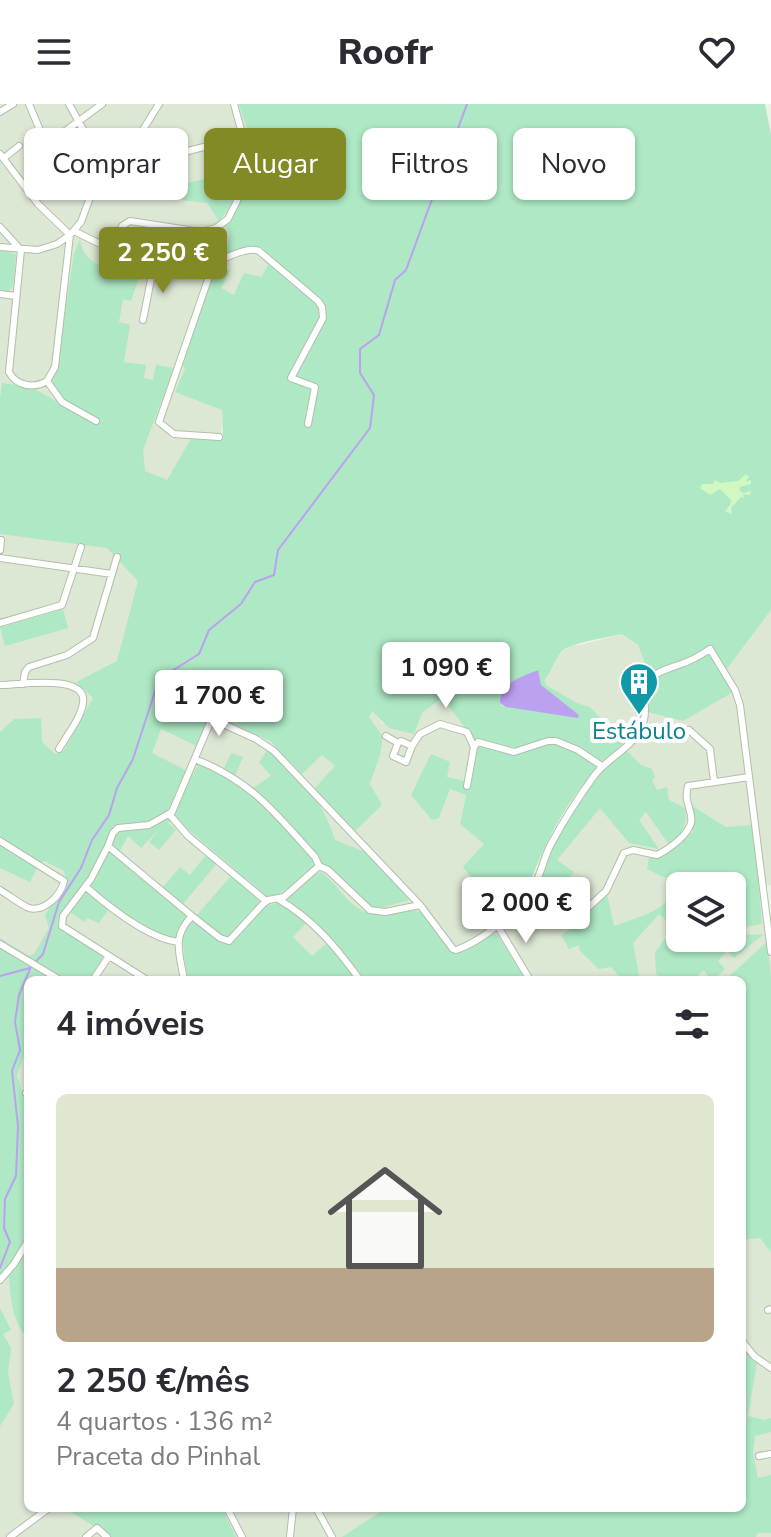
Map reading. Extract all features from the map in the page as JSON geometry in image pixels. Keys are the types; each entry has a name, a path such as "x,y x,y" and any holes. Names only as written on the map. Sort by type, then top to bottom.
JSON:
{"street":[{"path":"0,112 13,104"},
{"path":"29,104 38,128"},
{"path":"69,104 82,128"},
{"path":"69,128 102,104"},
{"path":"145,128 159,104"},
{"path":"234,104 241,128"},
{"path":"19,146 2,156 38,204 72,233 183,272 213,265 253,248 318,301 323,318 287,379 315,387 308,424"},
{"path":"0,247 21,250 48,247 72,233 81,222 89,200"},
{"path":"113,249 122,226 130,221 196,232 211,230 224,222 237,200"},
{"path":"0,227 21,250 9,372 16,382 23,384 43,384 55,367 72,233"},
{"path":"143,320 154,264"},
{"path":"213,265 159,422 174,434 219,437"},
{"path":"0,294 16,296"},
{"path":"47,381 62,402 96,421"},
{"path":"0,550 1,540"},
{"path":"0,623 62,605 81,547"},
{"path":"23,684 29,667 67,655 93,638 117,557"},
{"path":"0,558 112,574"},
{"path":"162,706 167,700 173,701 256,739 274,751 420,905 456,950 497,925 537,882 541,862 559,829 602,766 621,752 640,730 646,710 642,686 657,671 681,664 710,649 738,698 759,837 771,952"},
{"path":"0,685 67,683 79,689 84,698 83,708 59,749"},
{"path":"139,976 66,930 62,926 63,916 86,887 118,828 149,825 170,815 212,718"},
{"path":"386,736 398,743 393,756 406,762 420,734 440,724 467,732 474,747 467,786"},
{"path":"689,730 710,749 714,781"},
{"path":"401,741 412,746"},
{"path":"474,747 482,742 514,752 556,741 578,750 602,766"},
{"path":"195,759 228,773 248,788 283,821 315,857 319,866 328,870 370,910 385,912 420,905"},
{"path":"581,914 606,891 624,853 633,850 657,855 690,830 692,823 687,788 692,784 749,777"},
{"path":"170,815 188,836 266,901"},
{"path":"0,841 64,881 55,898 45,906 33,908 0,890"},
{"path":"108,846 220,938 229,941 266,901 284,897 319,866"},
{"path":"86,887 135,923 161,938 178,942"},
{"path":"277,899 310,920 357,976"},
{"path":"183,976 178,942 181,928 192,916"},
{"path":"497,925 528,976"},
{"path":"0,944 53,976"},
{"path":"96,976 109,956"},
{"path":"0,1280 24,1248"},
{"path":"746,1346 771,1368"},
{"path":"759,1456 771,1454"},
{"path":"15,1536 44,1512"},
{"path":"229,1512 242,1537"},
{"path":"290,1537 293,1512"},
{"path":"318,1512 332,1537"},
{"path":"86,1537 97,1528 107,1537"}],"shaded area":[{"path":"0,104 387,104 398,118 392,128 362,128 362,178 222,411 212,715 270,741 302,773 322,755 335,766 370,784 380,755 369,717 372,710 383,724 422,713 441,698 475,739 466,781 447,777 439,818 450,789 466,795 460,824 484,844 501,917 524,896 533,881 542,852 586,782 604,759 624,743 590,707 546,685 545,681 561,652 572,645 622,634 638,645 645,664 641,678 726,670 771,610 771,885 763,886 771,962 771,1537 0,1537"},
{"path":"239,104 765,104 771,135 771,610 726,670 733,692 683,721 648,712 638,670 645,664 638,645 622,634 580,643 561,652 545,680 546,685 590,707 624,743 600,766 568,806 550,836 528,887 501,917 463,867 484,844 460,824 466,795 450,789 439,818 432,820 411,795 431,754 450,762 447,777 466,781 474,739 442,698 422,713 414,734 389,728 372,711 369,717 383,737 370,784 382,805 355,831 314,789 335,766 322,755 302,774 270,741 212,715 199,747 161,729 152,753 193,774 199,763 222,773 231,753 243,757 234,778 250,790 271,776 259,762 268,749 309,790 325,814 335,840 365,852 409,900 377,909 362,902 322,867 274,897 267,897 247,879 241,883 260,902 232,937 223,936 197,915 236,870 179,822 167,822 176,830 159,850 149,842 159,829 141,848 128,836 117,856 188,915 177,930 178,946 110,907 99,923 87,918 85,922 65,909 59,917 60,928 107,955 94,976 24,976 24,1056 17,1075 24,1098 24,1333 15,1318 9,1277 0,1283 0,938 29,956 34,954 49,928 45,915 66,882 64,871 44,861 39,864 30,882 0,868 0,732 14,719 41,718 42,742 55,754 63,752 93,698 76,682 117,661 138,581 107,548 0,534 2,383 31,387 96,424 99,420 61,399 51,381 56,372 74,254 80,239 87,256 102,267 140,274 131,301 123,299 119,322 130,325 124,362 146,365 144,378 153,380 156,365 174,368 143,450 145,471 167,480 191,439 223,439 222,410 175,392 185,369 182,364 212,276 221,267 230,271 221,288 234,295 244,273 262,277 269,263 296,287 301,283 261,247 250,246 226,256 230,234 226,226 241,200 346,200 346,128 247,128","holes":["537,670 540,685 579,715 503,706 500,703 501,692"]},
{"path":"204,179 204,200 233,200 219,221 207,203 179,200 188,200 188,183"},
{"path":"0,250 16,254 13,286 8,291 0,291"},
{"path":"63,609 68,628 5,646 0,627"},
{"path":"538,670 541,685 579,715 578,718 506,707 500,703 503,690 508,685"},
{"path":"626,750 641,765 652,769 655,778 652,780 657,790 667,787 669,800 685,808 686,820 681,833 670,846 646,812 639,820 659,849 629,843 600,808 557,860 574,872 537,917 517,912 540,883 547,854 579,800 607,763"},
{"path":"692,806 726,827 753,825 762,924 746,927 746,872 666,872 666,877 647,869 649,858 660,858 693,832"},
{"path":"206,855 217,863 183,904 163,887 180,867 190,875"},
{"path":"321,872 352,903 366,912 418,911 431,923 445,944 455,951 491,932 498,936 523,976 363,976 322,928 287,899 312,874"},
{"path":"607,894 614,926 666,901 666,921 659,914 633,943 639,976 619,976 611,967 599,969 580,951 579,945 569,949 561,935 586,920 585,913"},
{"path":"277,903 292,911 306,923 293,937 312,956 327,943 354,976 187,976 182,935 189,923 194,921 229,943 235,941 265,906"},
{"path":"746,931 747,935 764,934 746,948"},
{"path":"666,938 666,952 726,952 718,961 725,969 718,976 708,976 704,970 697,976 659,976 656,974 655,952"},
{"path":"767,942 771,976 771,1252 760,1238 746,1240 746,976 729,976"},
{"path":"728,952 742,952 734,958"},
{"path":"0,1308 11,1330 3,1334 11,1348 8,1373 14,1404 0,1426"},
{"path":"746,1350 757,1362 748,1416 765,1420 771,1418 771,1432 755,1436 753,1453 758,1478 771,1475 771,1533 757,1533 756,1537 342,1537 380,1512 746,1512"},
{"path":"71,1512 224,1512 236,1537 103,1537 92,1525"}],"sand":[{"path":"746,474 749,477 745,482 751,480 751,484 739,490 743,493 751,491 750,495 743,494 744,498 741,497 731,508 732,514 725,511 731,500 720,489 710,495 700,488 702,484 713,484 715,480 720,483 738,481"}],"waterway":[{"path":"0,976 30,968 43,954 59,902 109,815 117,788 133,759 159,679 199,654 209,630 241,604 255,582 274,575 278,550 370,428 374,395 360,373 360,349 379,335 395,280 406,270 467,104"},
{"path":"27,976 30,969"},
{"path":"0,1268 10,1242 4,1228 5,1199 16,1176 18,1126 12,1071 20,1050 15,1022 24,983"}],"place":[{"name":"Estábulo","path":"639,716"}]}
